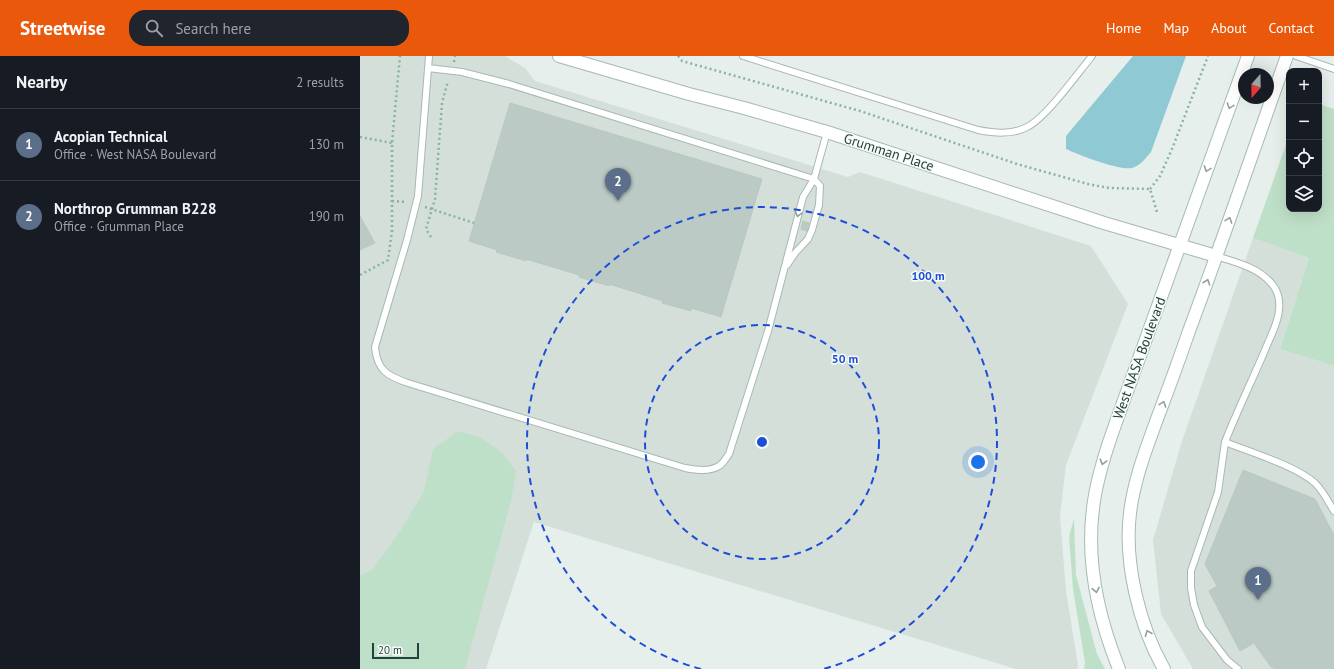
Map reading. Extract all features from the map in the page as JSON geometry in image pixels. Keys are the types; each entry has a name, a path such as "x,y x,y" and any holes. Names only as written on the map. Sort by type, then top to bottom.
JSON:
{"main road":[{"name":"Grumman Place","path":"559,56 827,132 1104,223 1216,256"},
{"name":"West NASA Boulevard","path":"1119,669 1101,617 1094,580 1092,529 1094,503 1100,471 1109,441 1248,56"},
{"path":"1164,669 1144,625 1134,586 1130,529 1133,497 1149,440 1287,56"}],"lane":[{"path":"429,56 418,196 407,240 375,347 376,359 382,369 393,378 505,414 685,468 710,470 720,466 729,454 768,331 803,197 814,179 827,132"},
{"path":"743,56 978,130 999,133 1018,131 1034,123 1092,56"},
{"path":"1296,56 1334,69"},
{"path":"428,68 462,72 509,84 814,179 820,186 820,205 812,230 808,239 784,268"},
{"path":"1216,256 1246,266 1261,274 1272,284 1276,291 1279,310 1275,326 1237,410 1225,442 1218,492 1191,571 1191,588 1194,604 1202,627 1227,660 1238,669"},
{"path":"1225,442 1290,468 1303,475 1314,482 1323,492 1334,511"}],"path":[{"path":"360,275 388,260 392,231 392,143 400,56"},
{"path":"678,56 682,60 860,111 1017,164 1088,184 1109,188 1150,189"},
{"path":"1150,189 1160,176 1172,149 1208,56"},
{"path":"430,237 426,229 435,199 442,103 449,80"},
{"path":"360,137 392,143"},
{"path":"1150,189 1157,212"},
{"path":"392,201 408,202"},
{"path":"424,207 474,223"}],"shaded area":[{"path":"360,56 506,56 525,68 535,81 848,177 860,172 1091,246 1128,304 1066,465 1060,516 1066,591 1078,665 1077,669 1016,669 534,522 486,669 360,669"},
{"path":"1253,238 1309,258 1280,349 1334,366 1334,669 1193,669 1161,614 1153,540 1182,441"}],"green space":[{"path":"1322,105 1334,109 1334,366 1280,349 1309,258 1253,238 1286,144 1286,212 1322,212"},
{"path":"458,431 480,437 504,454 516,471 511,501 465,669 360,669 360,576 373,569 402,528 424,491 433,449"},
{"path":"1074,518 1076,575 1097,654 1105,669 1084,669 1085,663 1073,589 1069,537"}],"water":[{"path":"1133,56 1186,56 1151,152 1143,162 1132,168 1126,168 1099,162 1066,149 1066,136"}],"building":[{"path":"510,103 762,179 721,317 691,308 691,311 662,303 663,301 609,284 609,286 579,277 579,275 526,259 526,261 496,252 497,250 469,241"},
{"path":"360,216 375,243 360,250"},
{"path":"803,221 809,223 807,231 801,229"},
{"path":"1243,470 1315,499 1334,535 1334,669 1276,669 1271,667 1254,643 1240,651 1209,591 1217,586 1205,564"}],"place":[{"name":"Northrop Grumman B228","path":"618,201"},
{"name":"Acopian Technical","path":"1258,600"}]}
